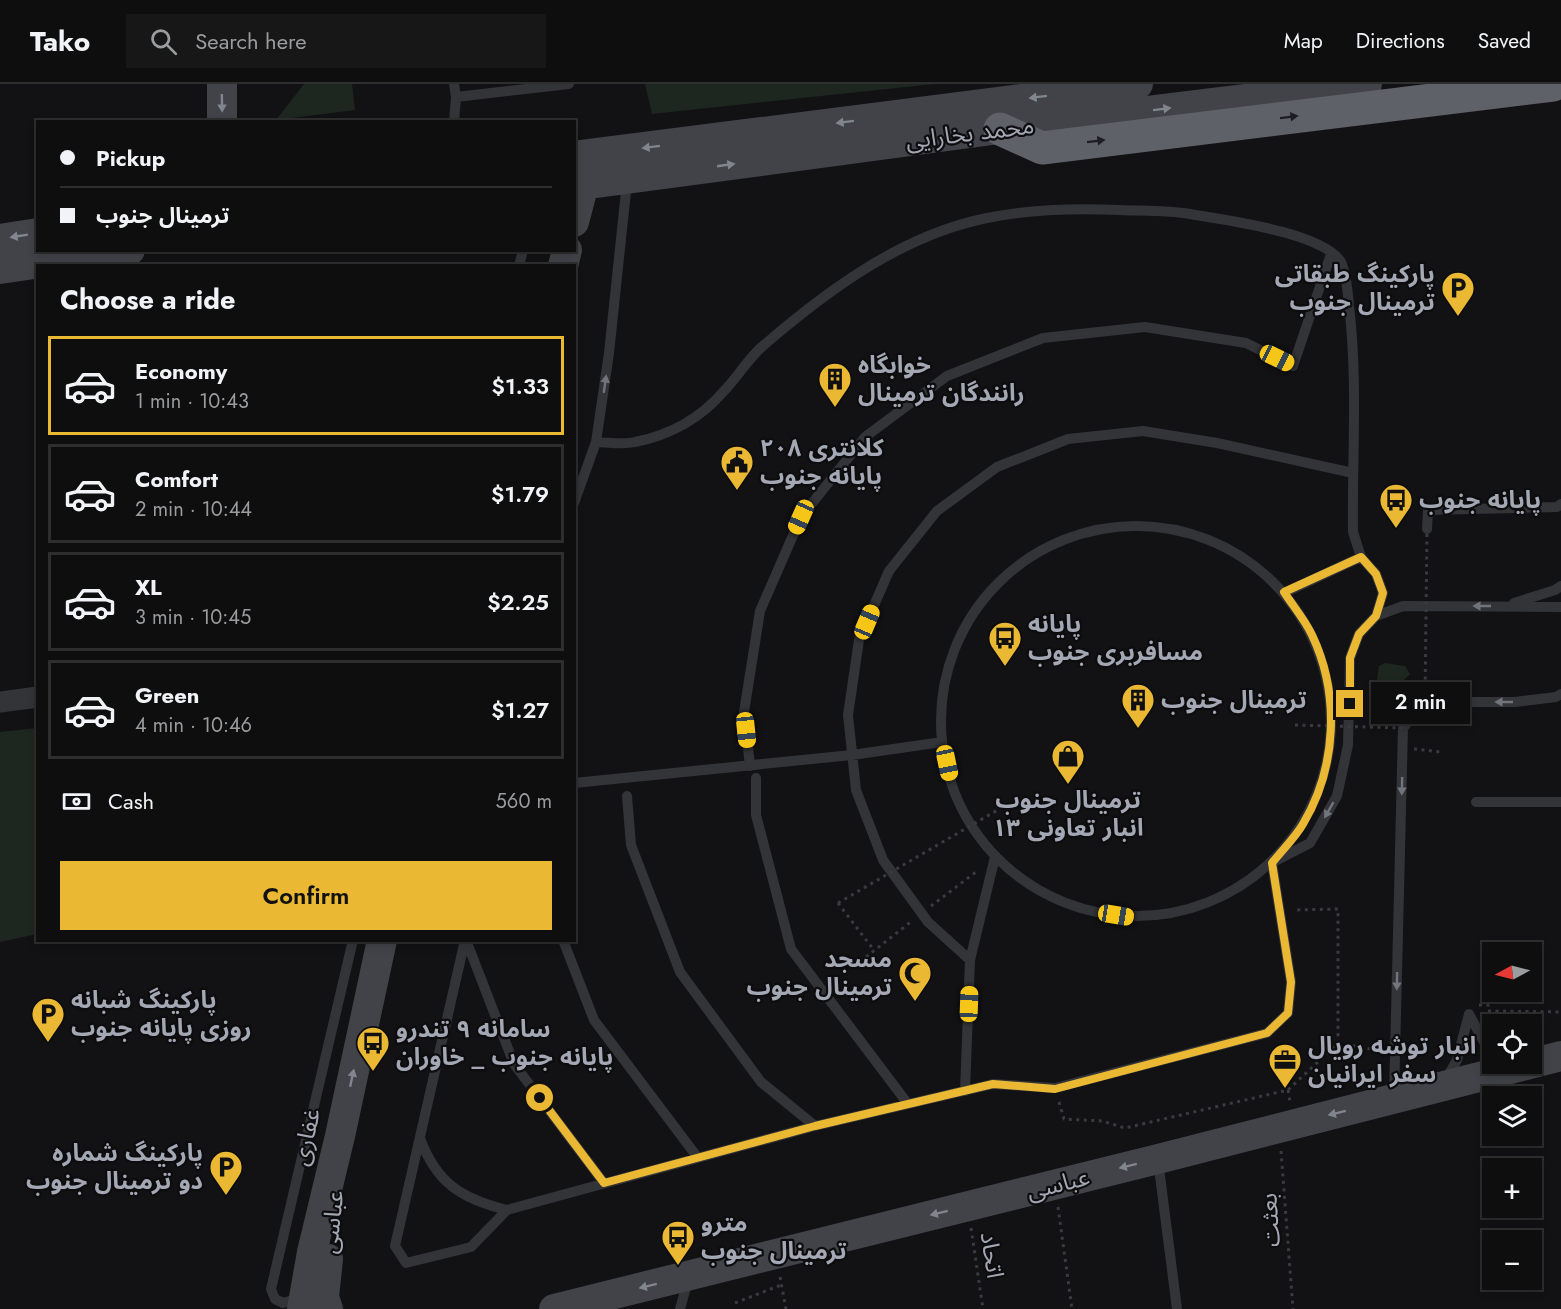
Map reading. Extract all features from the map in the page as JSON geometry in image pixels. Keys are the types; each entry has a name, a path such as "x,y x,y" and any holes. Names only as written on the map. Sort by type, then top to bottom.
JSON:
{"highway":[{"path":"1000,129 1042,148 1552,84 1561,89"}],"street":[{"path":"222,84 222,120"},
{"name":"محمد بخارایی","path":"576,156 1138,84"},
{"name":"محمد بخارایی","path":"578,182 628,178 1367,84"},
{"path":"576,202 578,182"},
{"path":"0,239 36,233"},
{"path":"0,269 116,252"},
{"path":"0,702 36,697"},
{"name":"غفاری","path":"303,1300 382,942"},
{"name":"عباسی","path":"1542,1060 1561,1056"},
{"name":"عباسی","path":"554,1309 1441,1088 1487,1074"},
{"name":"عباسی","path":"327,1309 324,1297 340,1136"}],"lane":[{"path":"454,84 456,97 454,120"},
{"path":"456,97 569,84"},
{"path":"576,497 596,442 609,353 628,178"},
{"path":"596,442 633,443 668,432 698,417 724,392 760,348 848,280 894,252 950,228 986,218 1047,209 1181,212 1264,226 1325,249 1341,262 1347,288 1353,339 1353,532 1361,557 1376,574 1383,593 1376,616"},
{"path":"750,765 744,712 760,611 801,517 865,436 948,376 1043,338 1145,327 1246,343 1293,366 1331,254"},
{"path":"970,960 928,922 883,861 856,790 848,715 859,640 889,571 937,511 997,467 1068,439 1143,431 1217,443 1353,473"},
{"path":"1427,529 1428,510 1557,507 1561,504"},
{"path":"465,942 395,1246 406,1263 471,1247 507,1210 815,1126 993,1084 1055,1089 1267,1033 1288,1013 1291,982 1272,863 1303,824 1323,779 1332,730 1328,681 1312,634 1284,592 1247,559 1203,537 1155,526 1106,527 1058,541 1016,567 981,602 961,636 956,645 943,693 942,742 951,784 969,823 995,857 1035,889 1072,906 1082,910 1132,918 1183,912 1202,905 1230,893 1272,863 1310,843 1337,796 1348,745 1350,658 1359,634 1376,616 1403,606 1561,606"},
{"path":"1284,592 1361,557"},
{"path":"1502,606 1555,590 1561,586"},
{"path":"1394,1099 1403,728 1425,702 1515,702 1557,697 1561,694"},
{"path":"576,783 852,755 942,742"},
{"path":"756,778 756,814 791,949 908,1104"},
{"path":"627,796 631,845 681,972 761,1082 815,1126"},
{"path":"1476,802 1561,802"},
{"path":"965,1091 970,960 995,857"},
{"name":"غفاری","path":"303,1300 283,1303 275,1299 271,1289 353,942"},
{"path":"466,942 514,1064 604,1183"},
{"path":"564,942 594,1020 698,1158"},
{"path":"1441,1088 1457,1060 1468,1014 1482,1039"},
{"path":"420,1137 427,1158 451,1186 475,1201 507,1210"},
{"path":"1158,1159 1177,1309"},
{"path":"680,1309 689,1276"}],"path":[{"path":"1425,702 1427,529"},
{"path":"1295,725 1403,728"},
{"path":"1403,748 1442,752"},
{"path":"873,950 838,903 1001,808"},
{"path":"1055,1089 1064,1119 1102,1121 1125,1128 1287,1090 1338,1043 1338,909 1280,910"},
{"path":"1488,1011 1561,1012"},
{"path":"1338,1043 1395,1054"},
{"name":"بعثت","path":"1280,1128 1293,1309"},
{"path":"1055,1184 1072,1309"},
{"name":"اتحاد","path":"968,1206 983,1309"},
{"path":"776,1254 786,1309"},
{"path":"735,1303 781,1285"}],"shaded area":[{"path":"304,84 352,84 355,110 276,120"},
{"path":"645,84 934,84 652,114"},
{"path":"1385,663 1405,666 1410,674 1381,703 1374,700 1379,666"},
{"path":"36,728 36,934 0,942 0,732"}],"place":[{"name":"پارکینگ طبقاتی ترمینال جنوب","path":"1458,317"},
{"name":"خوابگاه رانندگان ترمینال","path":"835,408"},
{"name":"کلانتری ۲۰۸ پایانه جنوب","path":"737,491"},
{"name":"پایانه جنوب","path":"1396,529"},
{"name":"پایانه مسافربری جنوب","path":"1005,667"},
{"name":"ترمینال جنوب","path":"1138,729"},
{"name":"ترمینال جنوب انبار تعاونی ۱۳","path":"1068,785"},
{"name":"مسجد ترمینال جنوب","path":"915,1002"},
{"name":"پارکینگ شبانه روزی پایانه جنوب","path":"48,1043"},
{"name":"سامانه ۹ تندرو پایانه جنوب _ خاوران","path":"373,1072"},
{"name":"انبار توشه رویال سفر ایرانیان","path":"1285,1089"},
{"name":"پارکینگ شماره دو ترمینال جنوب","path":"226,1196"},
{"name":"مترو ترمینال جنوب","path":"678,1266"}],"route":[{"path":"540,1098 604,1183 815,1126 993,1084 1055,1089 1267,1033 1288,1013 1291,982 1272,863 1303,824 1323,779 1332,730 1328,681 1312,634 1284,592 1361,557 1376,574 1383,593 1376,616 1359,634 1350,658 1350,704"}]}
